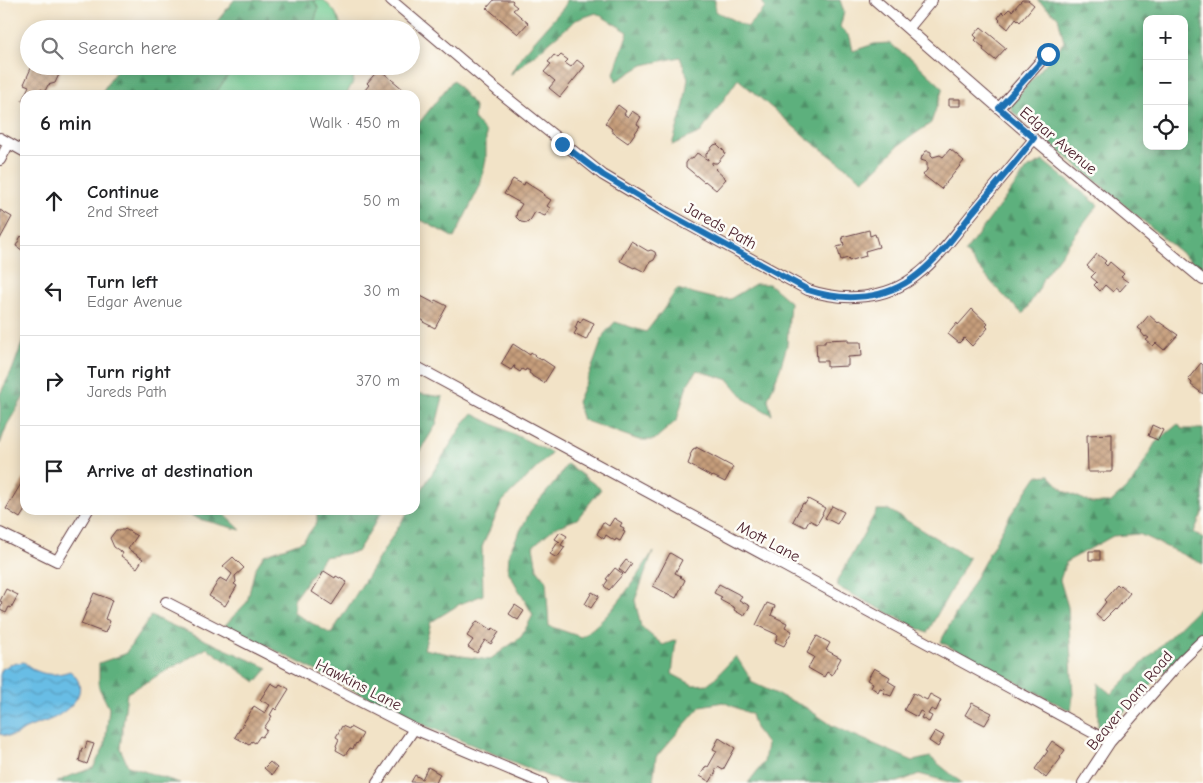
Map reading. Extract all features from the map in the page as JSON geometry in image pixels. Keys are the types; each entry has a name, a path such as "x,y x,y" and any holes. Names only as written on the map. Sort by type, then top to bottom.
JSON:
{"street":[{"name":"Jareds Path","path":"392,0 415,20"},
{"name":"Edgar Avenue","path":"875,0 1034,138 1203,280"},
{"path":"908,29 932,0"},
{"name":"Jareds Path","path":"420,24 496,90 603,175 808,290 836,297 873,296 895,289 917,276 938,255 1034,138"},
{"path":"999,108 1048,54"},
{"path":"0,160 4,141 20,149"},
{"name":"Mott Lane","path":"420,369 1110,742"},
{"path":"0,533 57,561 85,515"},
{"name":"Hawkins Lane","path":"166,602 414,729 542,783"},
{"name":"Beaver Dam Road","path":"1083,783 1110,742 1182,660 1203,640"},
{"path":"377,783 414,729"}],"green space":[{"path":"234,0 314,0 318,8 315,20 218,20"},
{"path":"314,0 324,0 335,12 339,20 315,20 318,8"},
{"path":"566,0 715,0 715,11 747,27 765,8 762,0 840,0 844,12 840,27 850,37 853,51 874,44 890,43 911,58 943,88 931,123 899,145 863,180 808,139 738,79 701,132 672,145 684,105 688,78 680,57 643,65 616,81 614,73 628,32 596,13 576,20 510,75 522,55 564,7"},
{"path":"1037,0 1203,0 1203,271 1013,112 1010,105 1064,42 1058,17"},
{"path":"113,75 228,75 218,90 103,90"},
{"path":"228,75 354,75 349,90 218,90"},
{"path":"453,80 475,107 474,119 486,133 486,160 480,186 454,238 421,220 420,221 420,122"},
{"path":"1043,161 1098,205 1043,278 1039,289 1023,314 1000,292 965,252 1027,169"},
{"path":"755,284 769,284 790,302 787,345 768,399 772,415 746,400 729,380 697,370 687,385 677,420 654,440 639,440 583,420 577,402 604,334 615,322 646,332 677,289 717,299 730,299"},
{"path":"20,349 20,403 7,425 0,444 0,394"},
{"path":"420,394 443,397 436,425 420,451"},
{"path":"473,414 552,453 502,502 482,547 483,595 460,604 431,622 424,649 489,660 521,637 533,615 508,571 509,552 531,510 556,481 567,464 601,489 577,519 554,528 533,546 537,569 546,581 549,626 581,637 612,609 653,552 635,600 641,627 663,645 676,640 672,674 693,685 709,684 736,656 753,683 805,707 833,726 913,761 930,757 962,783 953,783 919,774 898,782 748,783 764,762 767,744 755,728 751,714 723,702 701,706 656,757 653,781 657,783 564,783 417,722 225,625 247,602 255,569 264,555 303,541 317,522 317,515 380,515 357,552 324,557 294,599 294,613 331,634 406,515 420,515 420,492 466,420"},
{"path":"1178,424 1182,429 1203,429 1203,511 1194,532 1203,539 1203,564 1139,534 1113,536 1066,562 1060,580 1068,607 1073,696 1071,711 941,642 1009,517 1037,476 1049,475 1064,491 1092,503 1110,503 1134,481 1155,443"},
{"path":"877,510 889,510 969,558 927,633 838,587 837,581"},
{"path":"190,515 225,515 241,530"},
{"path":"1203,604 1203,633 1109,727 1103,731 1098,727 1098,683 1111,694"},
{"path":"151,616 268,668 256,682 207,648 127,693 120,748 128,766 180,783 56,783 93,768 105,745 109,708 99,688 99,663 125,654"}],"water":[{"path":"24,662 35,670 46,674 70,671 76,678 79,691 77,698 61,714 16,735 6,736 0,734 0,675 2,669 11,664"}],"building":[{"path":"494,0 513,1 512,3 517,7 513,10 528,23 518,34 487,8"},
{"path":"1022,0 1028,0 1034,5 1020,22 1016,18 1008,29 998,18 1002,12 1004,14 1009,9 1012,11"},
{"path":"981,27 1006,48 995,60 975,40 977,38 974,35"},
{"path":"554,55 558,58 561,55 568,60 565,63 571,67 577,60 585,66 560,97 549,88 555,81 544,72 551,64 548,62"},
{"path":"28,75 59,75 55,83 48,85 46,90 27,90 29,86 24,84"},
{"path":"374,75 386,75 404,90 365,90 369,85 367,83"},
{"path":"949,99 960,99 960,106 949,106"},
{"path":"618,105 626,111 624,114 628,117 632,111 641,117 637,124 640,126 628,143 611,131 612,129 605,123"},
{"path":"717,144 725,154 717,163 712,162 712,164 726,179 716,190 686,167 686,163 697,153 708,160 706,154"},
{"path":"950,149 964,161 941,189 923,175 927,170 927,162 921,160 926,151 931,152 933,157 940,155 943,157"},
{"path":"513,179 524,185 525,182 551,200 547,206 550,208 545,216 535,212 527,223 521,222 516,217 522,204 504,194"},
{"path":"0,210 12,217 0,239"},
{"path":"869,230 870,236 875,234 879,247 865,251 866,256 849,261 848,258 841,260 837,247 844,245 842,237"},
{"path":"20,238 20,249 16,246"},
{"path":"631,241 648,251 655,252 654,260 650,262 645,272 620,261"},
{"path":"1097,254 1106,261 1104,263 1107,266 1110,262 1124,274 1121,277 1128,282 1120,291 1116,288 1113,292 1105,285 1100,291 1094,285 1097,282 1091,277 1095,273 1087,266"},
{"path":"420,296 434,303 435,300 447,306 435,328 420,319"},
{"path":"972,309 988,324 986,326 988,328 972,346 964,338 959,343 948,334"},
{"path":"1149,315 1178,335 1164,350 1156,343 1153,346 1146,340 1149,338 1145,337 1138,328"},
{"path":"583,318 594,323 586,340 574,334 578,321 580,323"},
{"path":"848,339 848,342 861,342 862,356 848,357 848,366 827,367 827,361 817,361 816,343 825,343 825,340"},
{"path":"513,344 530,355 531,352 534,356 554,367 544,383 532,376 529,373 530,371 526,369 525,371 522,369 520,372 514,368 515,366 511,370 501,364"},
{"path":"1201,363 1203,365 1203,394 1191,385 1192,383 1188,379"},
{"path":"1152,425 1163,430 1158,440 1148,436"},
{"path":"1112,434 1112,472 1088,472 1087,435"},
{"path":"696,447 733,467 725,482 688,464 690,455"},
{"path":"20,485 20,515 22,515 20,518 6,509"},
{"path":"808,499 825,508 817,524 809,520 805,527 793,521 803,503 805,504"},
{"path":"832,506 844,512 837,524 825,518"},
{"path":"614,518 622,523 620,526 624,528 623,531 625,532 620,541 616,539 615,541 606,535 604,539 597,534 603,522 609,526"},
{"path":"125,529 137,536 128,549 143,559 137,568 121,556 123,553 114,547 110,538 116,530"},
{"path":"560,532 567,536 561,545 565,547 557,558 550,554 558,542 560,542 555,539"},
{"path":"1089,551 1100,551 1100,560 1089,560"},
{"path":"670,553 682,560 675,573 685,580 676,598 653,586"},
{"path":"233,557 244,568 235,576 236,582 234,584 237,586 225,606 209,596 220,578 227,582 232,574 223,566"},
{"path":"626,560 632,564 625,574 619,569"},
{"path":"615,568 623,574 609,590 604,586 608,580 606,579"},
{"path":"324,571 335,578 336,576 347,582 332,605 312,592"},
{"path":"719,584 742,596 739,600 750,606 744,616 734,610 735,608 720,600 722,597 714,593"},
{"path":"1117,585 1119,587 1121,585 1130,593 1116,610 1103,621 1096,615 1106,602 1104,600"},
{"path":"6,589 18,595 6,613 0,610 2,602 0,601"},
{"path":"592,592 599,596 591,608 585,604"},
{"path":"94,593 112,600 105,619 110,621 105,633 81,624"},
{"path":"767,603 775,606 771,615 787,623 785,627 792,631 784,646 775,642 778,635 756,625"},
{"path":"515,605 524,611 518,620 509,614"},
{"path":"477,621 491,630 493,628 499,632 491,644 485,640 477,653 468,647 473,640 467,636"},
{"path":"817,636 830,643 826,650 841,658 832,675 827,672 824,677 808,668 814,657 807,653"},
{"path":"874,668 890,677 888,681 896,686 891,696 883,693 885,689 883,688 880,688 878,692 871,687 873,683 867,680"},
{"path":"271,683 278,687 280,684 289,689 276,710 274,708 270,715 272,716 264,728 267,730 262,737 260,736 255,743 252,741 249,745 235,737 254,706 265,713 270,705 260,700"},
{"path":"913,693 927,700 930,694 941,700 936,711 931,709 928,714 932,716 929,722 921,718 924,713 920,711 917,717 904,710"},
{"path":"972,703 992,713 985,725 965,715"},
{"path":"342,726 349,729 350,727 363,734 353,749 350,748 345,755 336,750 339,739 336,737"},
{"path":"935,731 944,736 938,747 929,741"},
{"path":"719,738 735,748 723,770 718,767 710,782 700,776 706,766 708,767 717,751 713,749"},
{"path":"1052,741 1065,750 1046,778 1035,769 1048,751 1046,750"},
{"path":"87,742 94,744 87,764 79,761 82,748 85,749"},
{"path":"270,762 277,768 272,775 264,768"},
{"path":"428,767 440,774 436,783 411,782 415,775 422,779"}],"route":[{"path":"562,144 603,175 667,213 808,290 836,297 873,296 895,289 917,276 938,255 1034,138 999,108 1048,54"}]}
